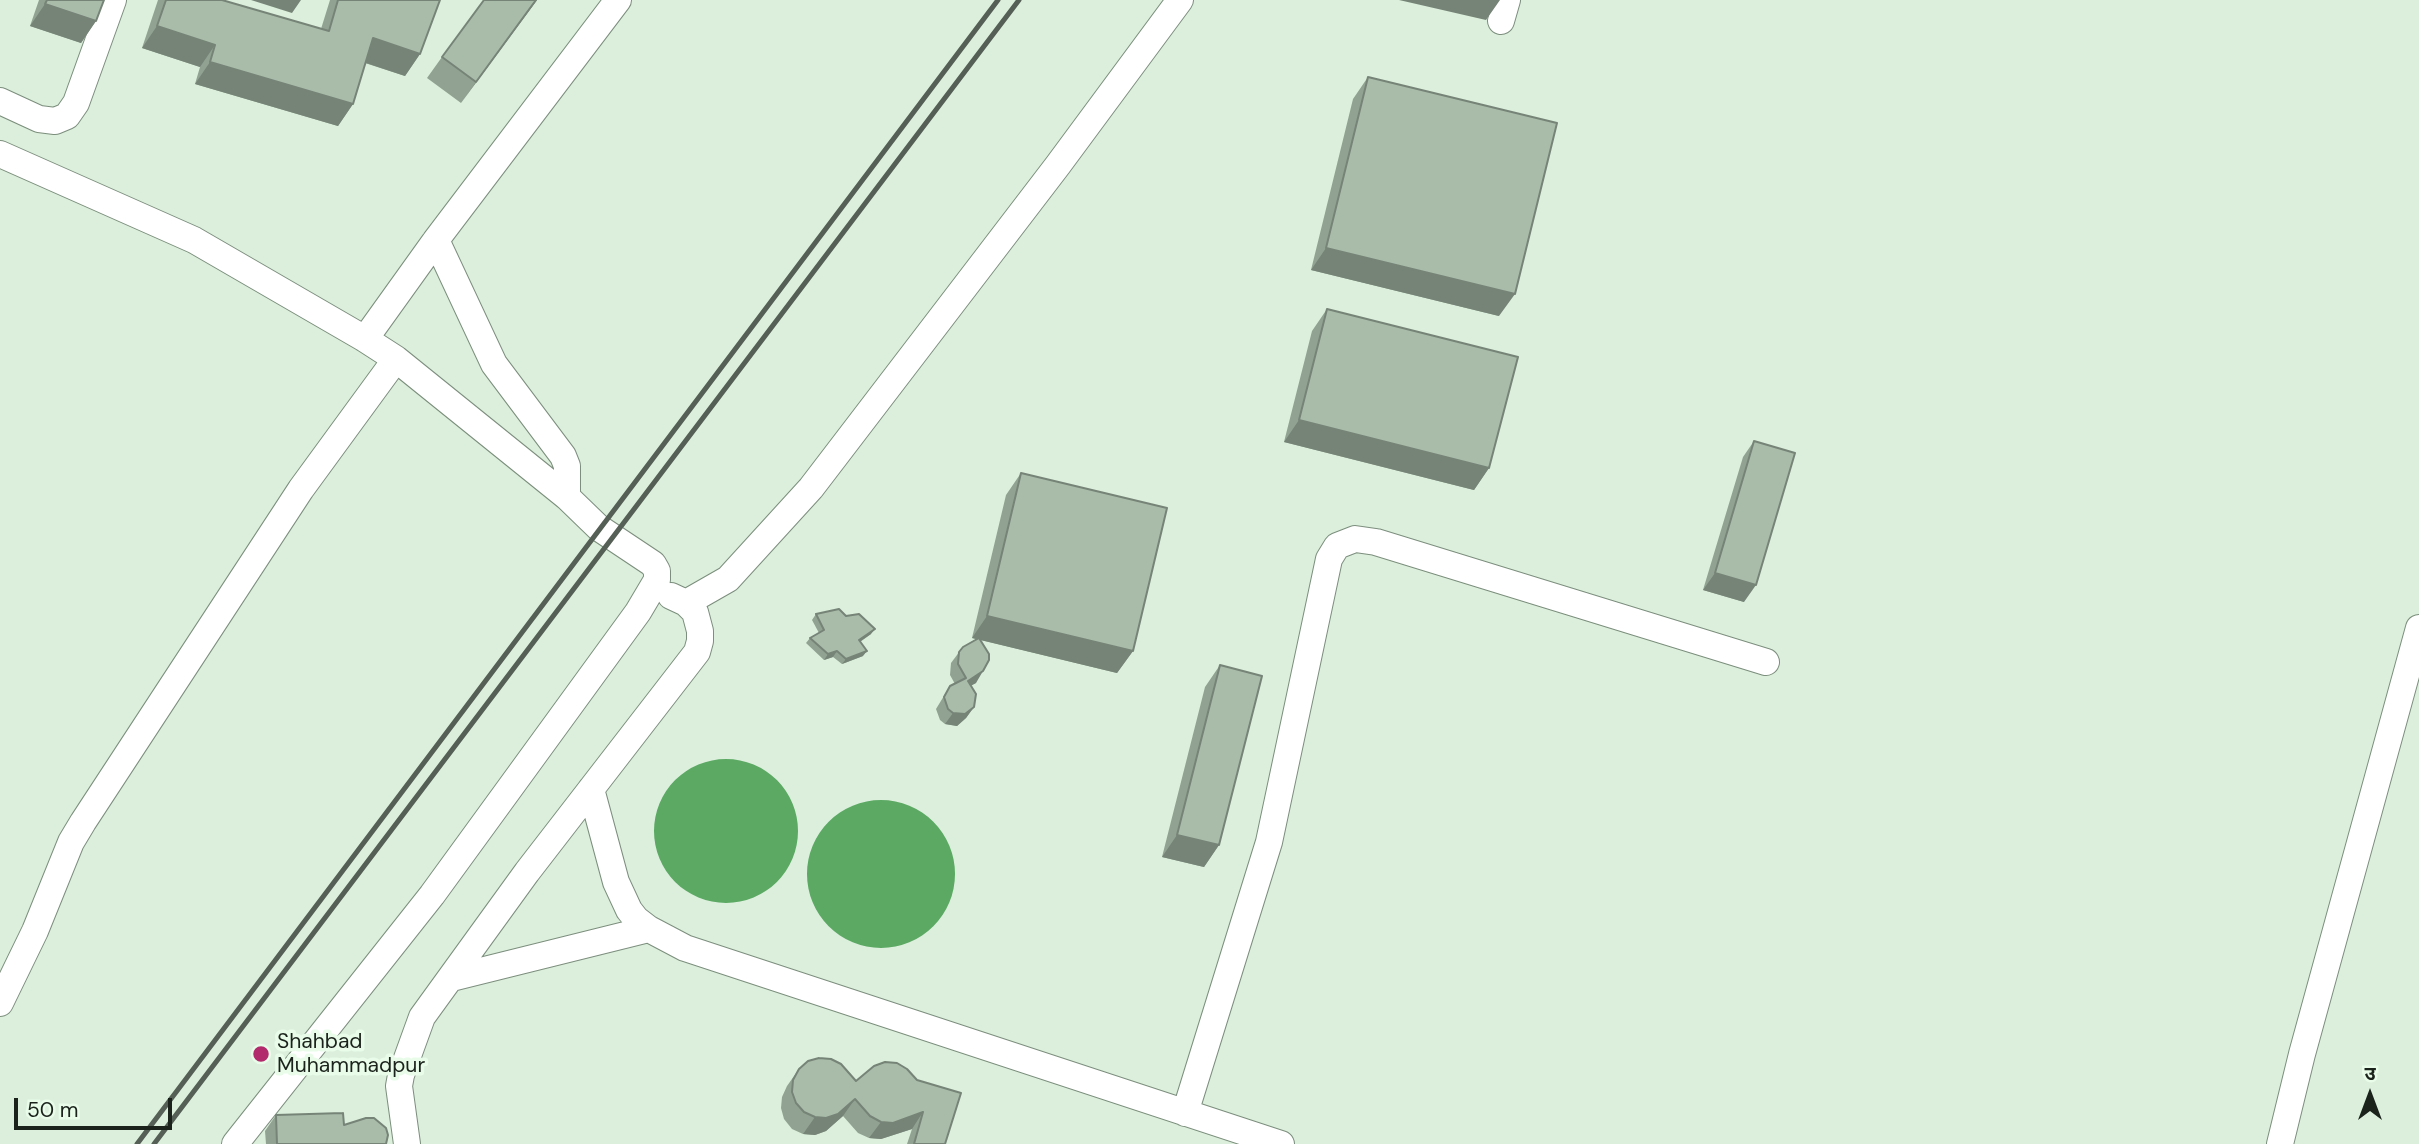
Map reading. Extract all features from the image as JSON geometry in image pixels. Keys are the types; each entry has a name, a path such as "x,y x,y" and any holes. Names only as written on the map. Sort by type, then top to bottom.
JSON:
{"street":[{"path":"0,101 39,119 55,121 67,116 76,103 113,0"},
{"path":"365,339 436,240 618,0"},
{"path":"686,603 727,579 811,488 1058,165 1180,0"},
{"path":"0,154 194,240 365,339 396,359 567,497 613,539 653,564 657,570 657,580 638,611 432,895 235,1144"},
{"path":"436,240 494,364 563,456 567,467 567,497"},
{"path":"0,1003 35,931 71,842 83,822 301,489 396,359"},
{"path":"1185,1113 1269,842 1329,559 1337,546 1355,539 1376,542 1766,662"},
{"path":"407,1144 400,1100 401,1075 422,1017 527,873 697,652 700,641 695,611 686,603 653,588"},
{"path":"2280,1144 2302,1054 2419,628"},
{"path":"591,789 621,897 636,919 649,929 700,954 1281,1144"},
{"path":"452,978 649,929"}],"shaded area":[{"path":"726,759 754,764 777,780 793,803 798,831 793,859 777,882 754,898 726,903 698,898 675,882 659,859 654,831 659,803 675,780 698,764"},
{"path":"881,800 909,806 922,812 933,822 943,833 949,846 955,874 949,902 943,915 933,926 922,936 909,942 881,948 853,942 840,936 829,926 819,915 813,902 807,874 813,846 819,833 829,822 840,812 853,806"}],"building":[{"path":"47,0 104,0 96,21 45,4"},
{"path":"166,0 222,0 329,31 338,0 440,0 420,54 373,38 353,104 210,62 215,45 157,26"},
{"path":"484,0 536,0 476,82 442,57"},
{"path":"1368,77 1557,123 1515,294 1326,248"},
{"path":"1327,309 1518,357 1489,468 1299,420"},
{"path":"1754,441 1795,453 1756,585 1715,573"},
{"path":"1021,473 1167,508 1133,651 987,616"},
{"path":"839,609 846,616 859,614 875,629 859,640 867,651 846,659 837,651 828,654 810,638 824,630 816,614"},
{"path":"979,638 989,654 989,660 983,671 968,681 976,694 974,707 965,714 953,713 948,709 944,697 950,686 966,678 958,664 959,652"},
{"path":"1220,665 1262,676 1219,845 1177,835"},
{"path":"831,1059 841,1064 856,1081 874,1066 885,1062 897,1063 917,1080 961,1093 945,1144 914,1144 923,1112 893,1123 881,1122 870,1116 855,1099 838,1114 826,1118 804,1112 796,1103 792,1092 793,1080 799,1069 808,1061"},
{"path":"343,1113 344,1125 374,1118 386,1128 386,1144 277,1144 276,1115"}],"railway":[{"path":"137,1144 998,0"},
{"path":"154,1144 1019,0"}],"place":[{"name":"Shahbad Muhammadpur","path":"261,1054"}]}
